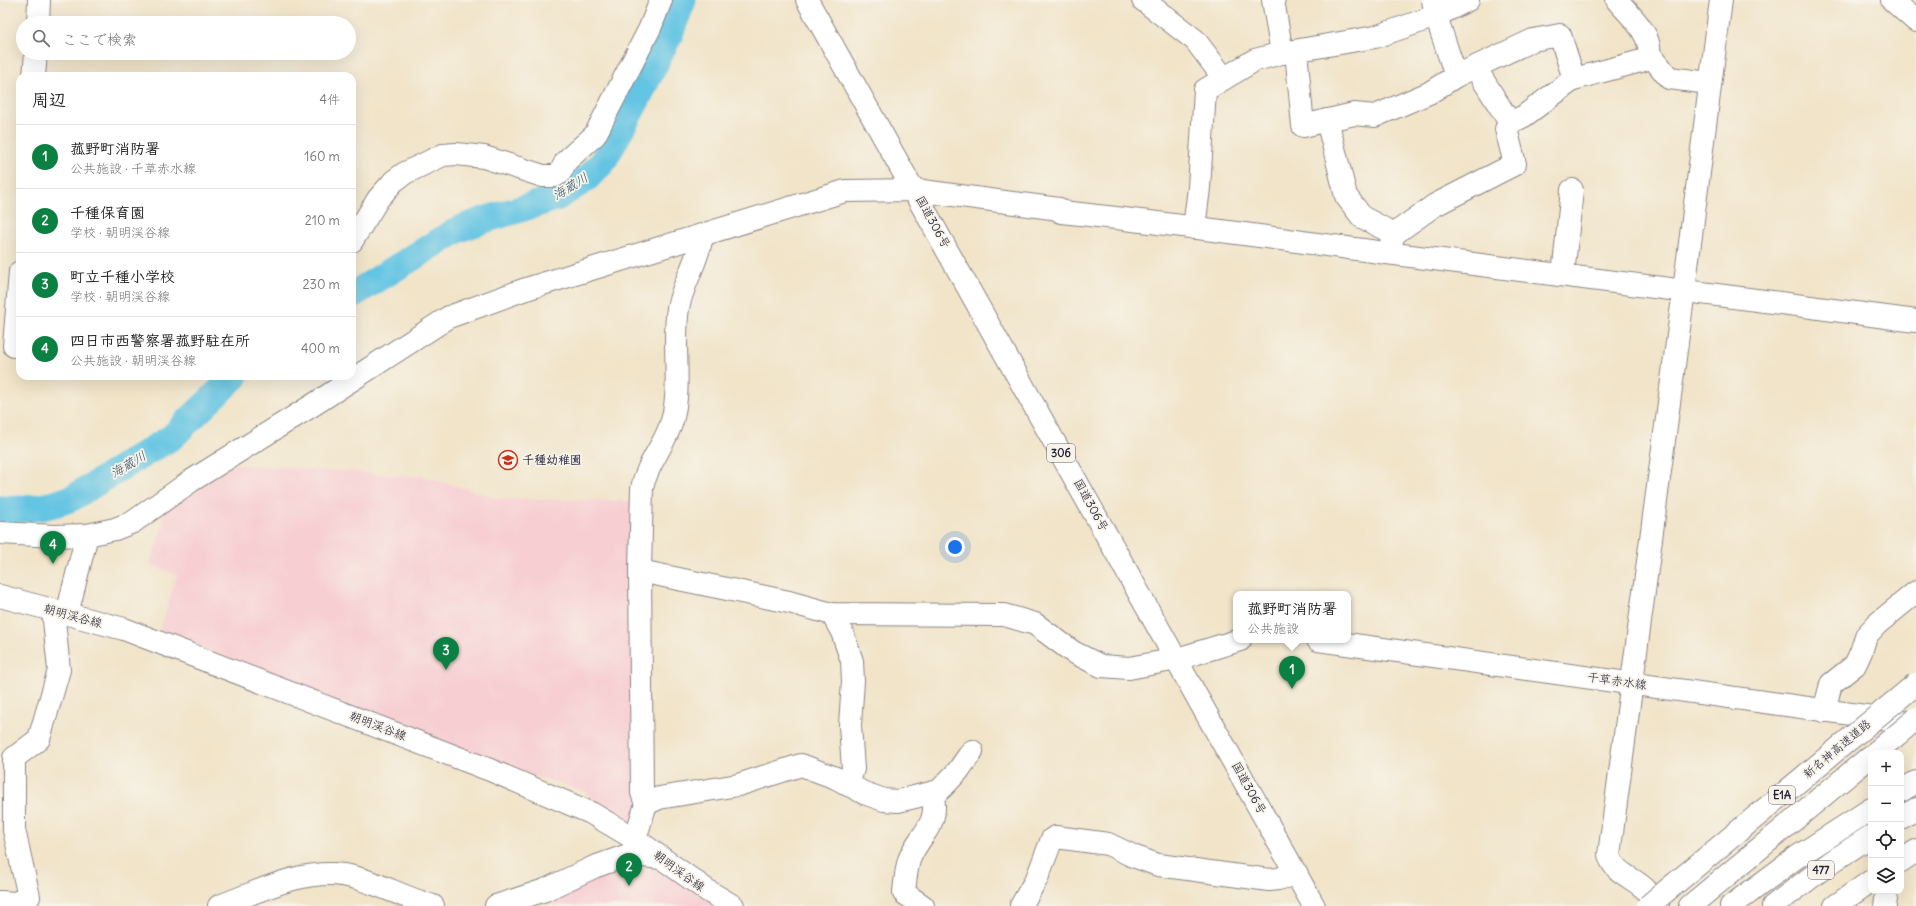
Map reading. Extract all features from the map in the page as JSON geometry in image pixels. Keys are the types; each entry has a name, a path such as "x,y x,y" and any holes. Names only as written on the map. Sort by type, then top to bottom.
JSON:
{"main road":[{"path":"39,16 40,0"},
{"path":"356,235 378,199 394,181 405,173 443,155 456,154 484,157 543,176 555,176 560,173 566,161 595,135 647,35 662,0"},
{"name":"国道306号","path":"807,0 915,190 1314,906"},
{"path":"1143,0 1195,40 1223,77"},
{"path":"1273,0 1289,52 1303,126 1354,114 1376,116 1429,93 1466,72 1533,40 1560,35 1574,79"},
{"path":"1194,228 1199,188 1205,90 1223,77 1255,60 1289,52 1375,37 1435,8 1468,0"},
{"path":"1391,244 1435,205 1515,164 1506,129 1510,123 1524,116 1574,79 1641,62 1649,58 1650,48 1644,32 1617,0"},
{"path":"1658,906 1646,890 1616,868 1611,862 1609,855 1721,0"},
{"path":"1892,0 1916,21"},
{"path":"1435,8 1466,72 1510,123"},
{"path":"1649,53 1669,78 1709,83"},
{"path":"34,72 35,60"},
{"path":"1327,120 1346,196 1362,217 1391,244"},
{"path":"356,377 449,316 523,290 845,191 915,190 1059,210 1061,212 1140,220 1194,228 1391,244 1563,275 1916,321"},
{"path":"1563,275 1572,190"},
{"path":"635,839 646,804 642,793 640,571 642,488 644,476 651,461 667,435 672,422 676,391 676,331 678,309 686,280 700,246 702,236"},
{"path":"11,346 16,305"},
{"path":"0,532 54,536 87,535 115,529 133,522 191,481 352,380"},
{"path":"0,902 16,903 29,897 14,830 14,758 38,739 59,670 60,612 87,535"},
{"path":"640,571 789,602 832,614 1004,615 1035,624 1074,652 1102,666 1129,668 1177,659 1233,642"},
{"path":"1824,711 1831,684 1855,665 1866,636 1876,624 1916,592"},
{"name":"朝明渓谷線","path":"0,596 124,629 490,770 591,813 635,839 708,891 733,906"},
{"path":"832,614 842,632 852,661 853,680 850,725 853,769 848,785"},
{"name":"千草赤水線","path":"1340,643 1916,723"},
{"name":"新名神高速道路","path":"1648,906 1916,684"},
{"path":"1879,750 1916,719"},
{"path":"646,804 659,798 738,785 801,765 864,793 884,800 898,801 939,791 958,771 972,751"},
{"name":"E1A","path":"1690,906 1868,758"},
{"path":"1904,789 1916,782"},
{"path":"922,906 904,893 909,860 930,827 935,815 935,802 932,793"},
{"path":"1904,816 1916,809"},
{"path":"1731,906 1797,857 1868,812"},
{"path":"1021,906 1044,862 1052,839 1063,837 1108,844 1133,856 1158,865 1269,880 1278,880 1297,874"},
{"name":"477","path":"1773,906 1830,863 1868,838"},
{"path":"1904,859 1916,851"},
{"path":"496,906 546,902 594,867 625,856 634,854 661,858"},
{"path":"219,906 291,880 333,874 344,875 361,880 433,906"},
{"path":"1835,906 1868,883"},
{"path":"1885,906 1887,894"}],"shaded area":[{"path":"236,464 424,477 501,499 636,501 638,808 633,826 615,816 583,791 505,767 160,631 177,575 150,565 164,521 159,513"},
{"path":"619,865 638,865 671,877 718,906 555,906 553,902 556,894"}],"waterway":[{"name":"海蔵川","path":"356,293 459,229 556,198 585,180 603,162 635,104 669,36 683,0"},
{"name":"海蔵川","path":"0,509 19,510 37,508 72,498 172,437 231,380"}],"place":[{"name":"千種幼稚園","path":"508,460"},
{"name":"四日市西警察署菰野駐在所","path":"53,564"},
{"name":"町立千種小学校","path":"446,670"},
{"name":"菰野町消防署","path":"1292,689"},
{"name":"千種保育園","path":"629,886"}]}
